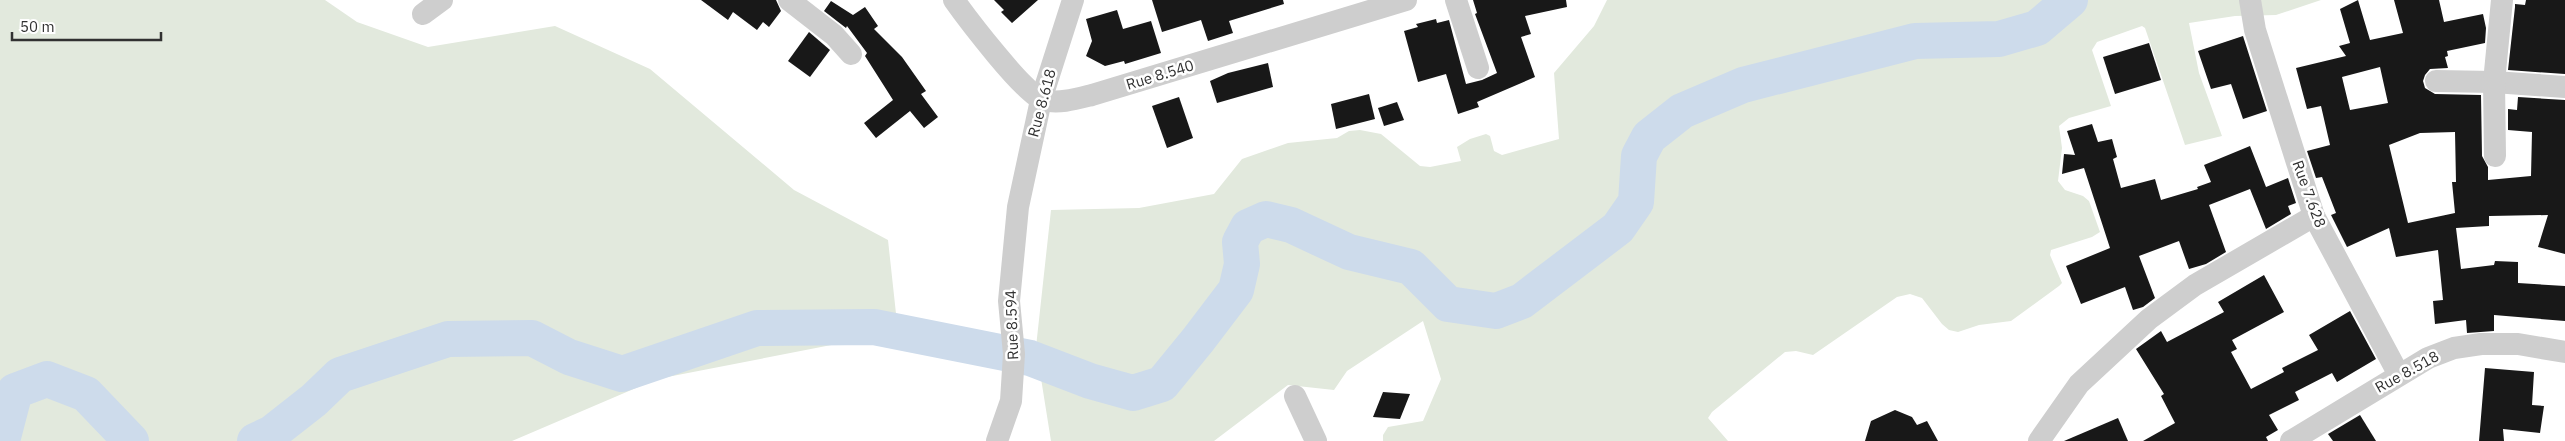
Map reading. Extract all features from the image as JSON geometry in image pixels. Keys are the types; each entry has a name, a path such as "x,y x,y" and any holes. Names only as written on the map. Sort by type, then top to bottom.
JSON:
{"street":[{"path":"423,14 442,0"},
{"path":"789,0 834,35 851,54"},
{"path":"954,0 1008,68 1041,100"},
{"name":"Rue 8.618","path":"1018,207 1041,100 1073,0"},
{"name":"Rue 8.540","path":"1041,100 1061,102 1092,95 1406,0"},
{"path":"1456,0 1478,68"},
{"name":"Rue 7.628","path":"2250,0 2256,30 2314,216 2400,375"},
{"path":"2495,156 2494,82 2502,0"},
{"path":"2436,82 2494,82 2565,87"},
{"name":"Rue 8.594","path":"997,441 1011,401 1014,354 1009,301 1018,207"},
{"path":"2039,441 2079,384 2149,319 2194,285 2314,216"},
{"name":"Rue 8.518","path":"2291,441 2428,358 2454,348 2481,344 2518,344 2565,352"},
{"path":"1295,396 1316,441"}],"shaded area":[{"path":"0,0 325,0 357,22 428,47 555,26 650,69 794,190 888,240 898,332 657,379 512,441 0,441"},
{"path":"1607,0 2321,0 2276,15 2235,16 2189,23 2199,73 2222,136 2185,145 2145,28 2142,26 2097,42 2092,50 2111,106 2069,118 2059,126 2062,148 2058,181 2065,190 2083,196 2089,201 2100,232 2092,237 2051,250 2050,255 2062,283 2011,321 1979,325 1958,332 1949,330 1942,324 1922,298 1910,294 1897,297 1813,355 1796,351 1785,352 1712,412 1708,418 1728,441 1383,441 1383,435 1388,427 1423,421 1441,379 1423,321 1347,371 1334,390 1288,385 1214,441 1051,441 1036,347 1051,210 1139,208 1214,194 1242,159 1288,143 1337,138 1349,131 1360,130 1381,134 1420,166 1430,167 1461,161 1457,147 1470,139 1486,134 1490,136 1494,151 1502,155 1559,139 1554,73 1594,26"}],"building":[{"path":"701,0 776,0 781,11 769,27 763,22 757,30 733,12 728,20"},
{"path":"994,0 1038,0 1012,23 1001,12 1004,10"},
{"path":"1152,0 1283,0 1284,4 1229,21 1233,33 1208,41 1201,20 1162,32"},
{"path":"1473,0 1566,0 1567,7 1525,16 1531,34 1521,37 1535,77 1477,102 1479,107 1458,114 1446,74 1418,82 1404,31 1418,27 1416,24 1436,19 1437,23 1449,20 1466,84 1482,80 1497,73 1475,14 1477,13"},
{"path":"2358,0 2370,40 2403,33 2394,0 2439,0 2444,22 2483,14 2486,28 2485,43 2447,51 2448,56 2445,57 2448,68 2430,69 2423,81 2425,88 2435,94 2481,95 2482,156 2488,167 2488,180 2531,176 2532,132 2508,130 2508,109 2517,110 2518,97 2565,100 2565,254 2538,247 2548,215 2489,216 2489,226 2456,228 2461,269 2494,265 2495,261 2518,262 2518,283 2565,286 2565,321 2494,315 2494,331 2467,333 2466,320 2435,324 2433,301 2443,300 2438,250 2396,257 2389,228 2347,247 2331,215 2336,213 2322,177 2316,178 2307,151 2330,145 2321,106 2307,109 2296,68 2346,56 2339,46 2350,43 2340,9","holes":["2380,67 2388,103 2350,110 2342,77","2455,132 2456,182 2452,182 2455,213 2408,223 2389,145 2420,133"]},
{"path":"2526,0 2565,0 2565,74 2508,70 2515,4 2525,5"},
{"path":"831,1 853,15 865,7 878,26 874,29 902,57 926,91 921,94 938,117 924,128 910,111 876,138 864,123 893,100 865,56 867,53 847,26 846,28 824,11"},
{"path":"1117,10 1123,29 1151,21 1161,53 1125,64 1124,61 1105,66 1086,56 1092,41 1086,19"},
{"path":"809,32 830,50 810,77 788,61"},
{"path":"2243,36 2267,111 2243,119 2231,84 2211,89 2198,51"},
{"path":"2149,43 2161,80 2115,94 2103,57"},
{"path":"1268,63 1273,87 1217,103 1210,81 1228,73"},
{"path":"1369,94 1375,119 1336,129 1331,104"},
{"path":"1179,97 1193,138 1167,148 1152,106"},
{"path":"1397,102 1404,120 1384,126 1378,108"},
{"path":"2092,124 2098,142 2112,139 2117,157 2113,159 2121,188 2155,179 2161,200 2198,189 2197,187 2211,182 2204,165 2250,146 2266,187 2288,178 2296,203 2288,206 2291,214 2266,229 2250,189 2209,205 2226,252 2206,264 2189,269 2179,241 2139,256 2155,298 2143,307 2133,310 2125,287 2081,304 2066,266 2110,248 2084,168 2062,174 2064,154 2075,155 2067,131"},
{"path":"2264,275 2284,312 2232,340 2237,349 2231,352 2251,389 2284,372 2282,368 2318,350 2309,335 2350,311 2376,359 2337,382 2332,373 2295,392 2299,400 2269,415 2278,430 2266,437 2268,441 2143,441 2175,423 2161,396 2164,394 2136,349 2161,331 2167,342 2224,312 2218,302"},
{"path":"2485,368 2534,372 2532,405 2544,406 2540,433 2503,429 2504,441 2479,441"},
{"path":"1383,392 1410,394 1400,419 1373,417"},
{"path":"1895,410 1912,417 1917,425 1927,421 1938,441 1865,441 1871,421"},
{"path":"2360,415 2376,441 2333,441 2328,434"},
{"path":"2118,418 2128,441 2064,441"}],"waterway":[{"path":"255,441 272,433 314,400 340,375 448,339 532,338 569,357 622,374 757,328 874,327 1030,358 1090,381 1133,393 1162,384 1198,340 1236,290 1242,264 1240,242 1248,227 1266,219 1291,225 1349,252 1411,267 1448,304 1496,311 1522,301 1618,228 1636,202 1639,156 1649,137 1682,111 1743,85 1915,41 1999,39 2037,28 2070,0"},
{"path":"2,441 15,391 47,379 86,394 131,441"}]}
